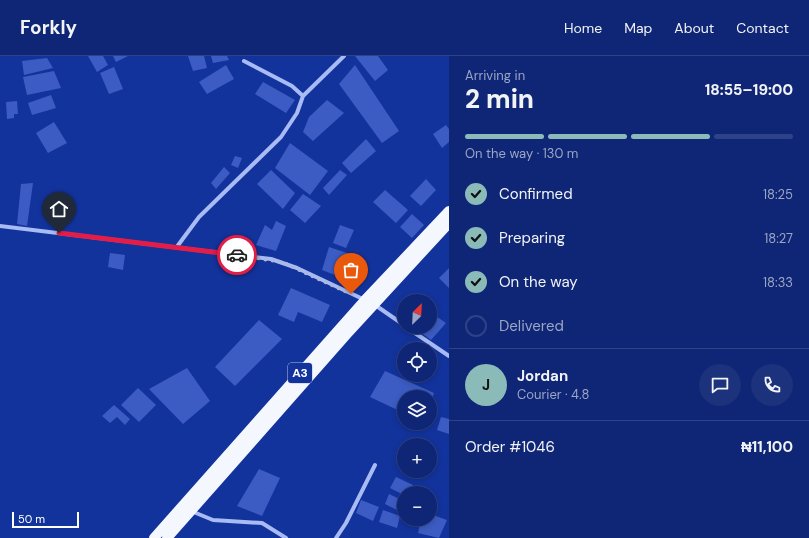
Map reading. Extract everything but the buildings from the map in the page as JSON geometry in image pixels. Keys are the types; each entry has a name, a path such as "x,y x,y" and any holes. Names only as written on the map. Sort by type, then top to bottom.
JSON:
{"main road":[{"name":"A3","path":"167,538 449,211"},
{"name":"A3","path":"154,538 369,302 449,223"}],"street":[{"path":"176,248 199,217 281,137 298,113 303,96 344,56"},
{"path":"244,61 292,86 303,96"},
{"path":"0,226 271,259 282,262 369,302 397,320"},
{"path":"416,334 449,356"},
{"path":"336,538 346,523 375,465"},
{"path":"191,511 213,520 262,523 286,538"}],"way so far":[{"path":"237,255 271,259 282,262 351,294"}],"route":[{"path":"59,233 237,255"}]}
